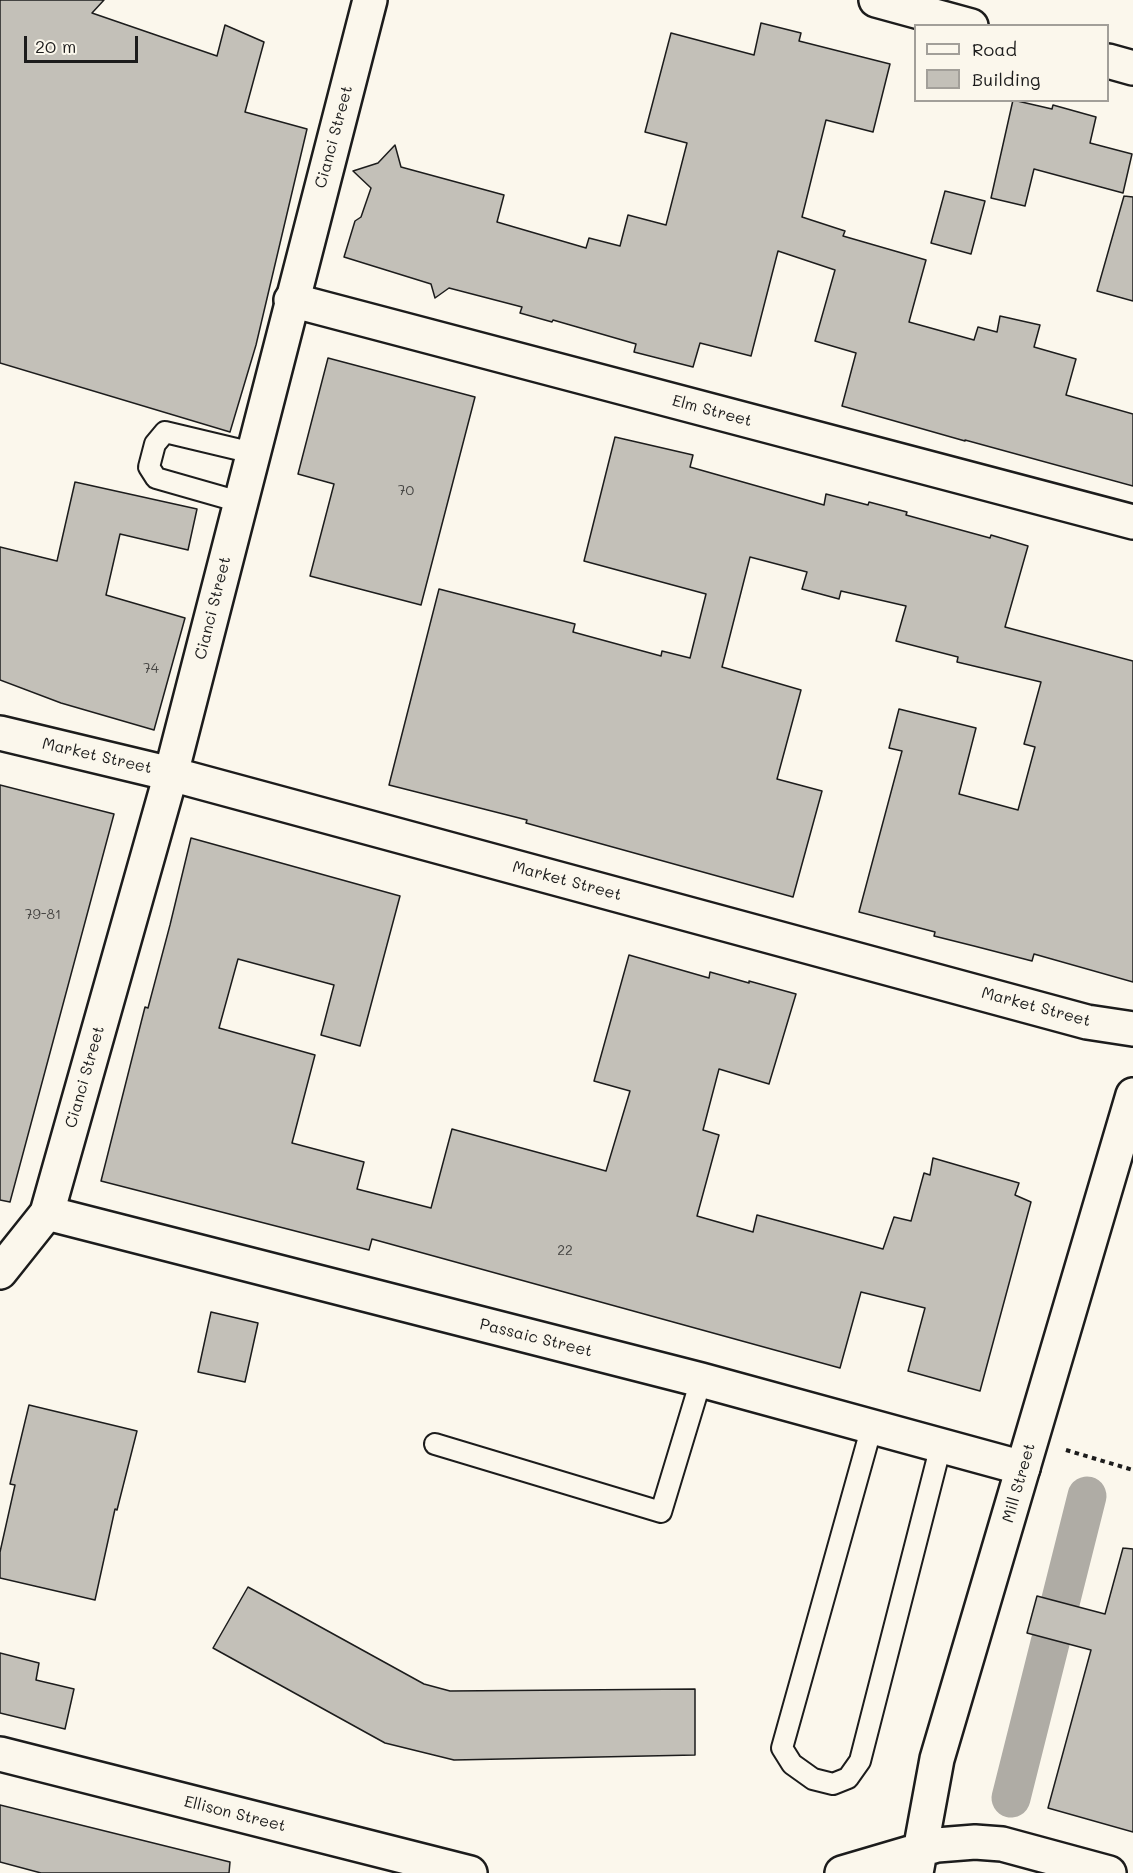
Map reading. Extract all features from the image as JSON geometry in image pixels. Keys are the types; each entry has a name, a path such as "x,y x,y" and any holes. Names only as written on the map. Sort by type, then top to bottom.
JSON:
{"street":[{"name":"Cianci Street","path":"47,1213 171,774 291,300 370,0"},
{"path":"876,0 963,24"},
{"path":"1109,62 1133,68"},
{"name":"Elm Street","path":"291,300 1133,522"},
{"name":"Market Street","path":"0,733 171,774 1087,1022 1133,1029"},
{"name":"Mill Street","path":"919,1861 937,1759 1133,1095"},
{"path":"0,1272 47,1213"},
{"name":"Passaic Street","path":"47,1213 701,1380 1023,1468"},
{"name":"Ellison Street","path":"0,1754 452,1871"},
{"path":"842,1873 919,1861 937,1845 975,1842 1002,1844 1109,1873"}],"lane":[{"path":"240,502 156,478 149,467 155,444 165,432 253,453"},
{"path":"435,1444 662,1512 701,1380"},
{"path":"872,1426 782,1748 792,1764 813,1779 833,1784 848,1778 860,1761 941,1445"}],"path":[{"path":"1066,1450 1133,1470"}],"building":[{"path":"0,0 104,0 92,13 217,56 225,25 264,42 245,112 307,129 256,345 230,432 0,363"},
{"path":"761,23 801,33 799,41 890,64 873,132 826,120 802,217 845,231 843,236 926,260 909,322 974,340 978,327 997,332 1000,316 1040,325 1034,347 1076,359 1066,395 1133,414 1133,486 842,406 856,353 815,341 835,270 778,251 751,356 700,343 693,367 634,352 636,344 520,313 522,307 449,288 435,298 431,284 344,257 355,221 361,217 371,188 353,171 378,163 395,145 401,167 504,195 497,222 586,248 589,238 620,246 628,215 666,225 687,143 645,132 671,33 754,55"},
{"path":"1013,102 1052,109 1053,105 1096,117 1090,143 1132,154 1123,193 1034,169 1025,206 991,198"},
{"path":"945,191 985,201 971,254 931,243"},
{"path":"1124,196 1133,197 1133,301 1097,291"},
{"path":"328,358 475,397 421,605 310,576 334,484 298,474"},
{"path":"615,437 693,455 690,467 824,505 826,494 868,505 869,502 907,512 906,515 1028,546 1005,627 1133,661 1133,982 1034,954 1032,961 934,936 935,932 859,912 902,751 889,748 899,709 976,728 959,794 1018,810 1035,747 1024,744 1041,682 957,662 958,657 896,641 906,606 841,591 839,599 802,589 807,572 750,557 722,667 801,690 777,779 822,791 793,897 526,823 527,820 389,785 439,589 575,624 573,632 661,656 662,651 690,658 706,594 584,561"},
{"path":"75,482 197,509 188,550 120,534 106,595 185,618 154,730 61,703 0,680 0,547 57,561"},
{"path":"0,785 114,814 10,1202 0,1200"},
{"path":"191,838 400,896 360,1046 321,1035 334,985 238,959 219,1028 315,1055 292,1143 364,1162 357,1189 431,1208 452,1129 606,1171 630,1091 594,1081 629,955 709,978 710,972 796,994 769,1084 719,1069 703,1130 719,1135 697,1216 753,1232 757,1215 883,1249 894,1217 911,1221 924,1173 930,1175 933,1158 1019,1183 1015,1195 1031,1202 980,1391 908,1371 925,1308 861,1292 840,1368 372,1239 369,1250 101,1181"},
{"path":"211,1312 258,1323 245,1382 198,1372"},
{"path":"29,1405 137,1431 117,1510 115,1509 95,1600 0,1578 0,1552 15,1485 10,1484"},
{"path":"1123,1548 1133,1549 1133,1832 1048,1808 1091,1650 1027,1633 1037,1596 1105,1614"},
{"path":"248,1587 424,1684 450,1691 695,1689 695,1755 454,1760 385,1743 213,1648"},
{"path":"0,1653 39,1663 36,1680 74,1689 65,1729 0,1713"},
{"path":"0,1805 230,1862 229,1873 41,1873 0,1862"}],"waterway":[{"path":"1011,1798 1087,1496"}]}
